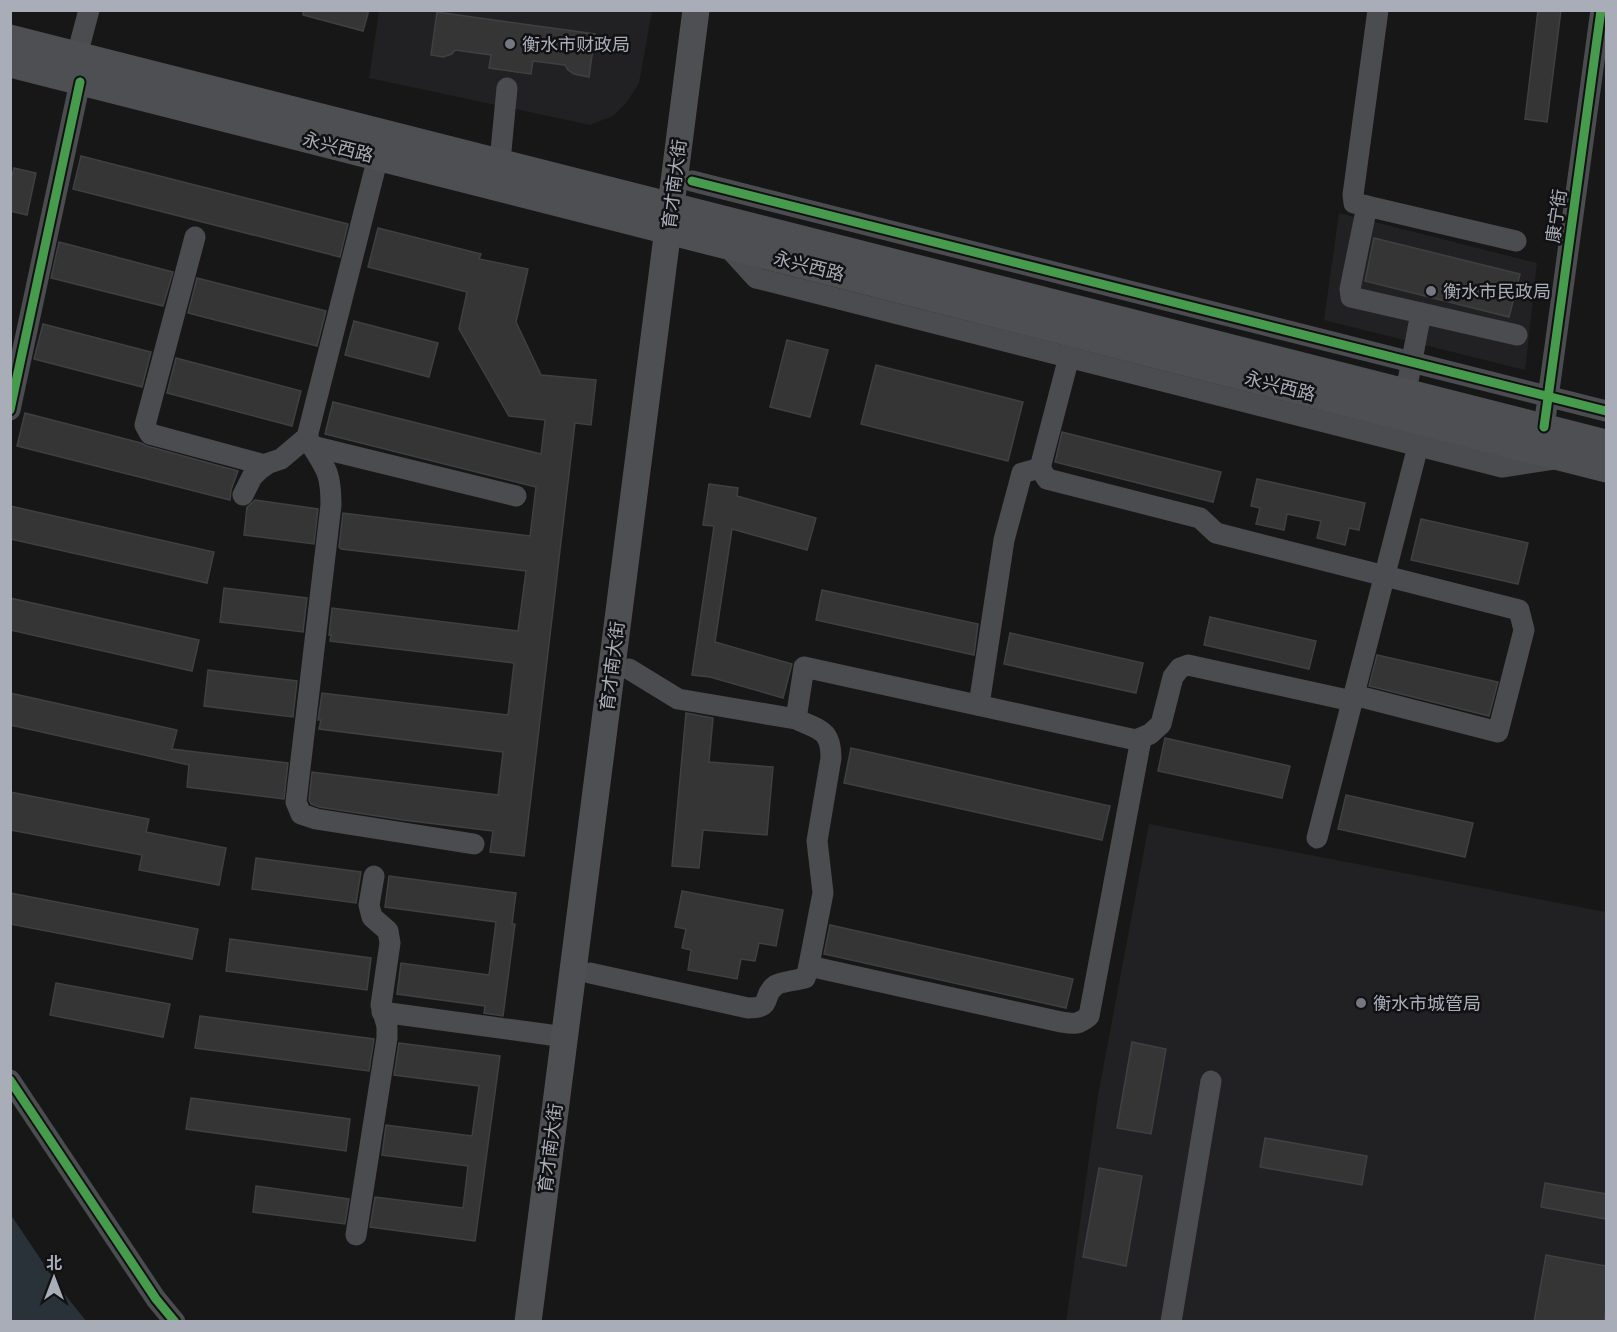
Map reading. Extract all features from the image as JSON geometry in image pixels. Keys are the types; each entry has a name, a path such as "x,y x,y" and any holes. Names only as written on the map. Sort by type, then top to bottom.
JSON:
{"main road":[{"name":"育才南大街","path":"546,1322 629,669 678,220 696,10"},
{"name":"育才南大街","path":"528,1322 678,220 692,181 714,10"},
{"name":"永兴西路","path":"10,38 500,161 678,220 726,245 1606,469"},
{"name":"永兴西路","path":"10,64 378,157 678,220 1406,392 1606,442"}],"street":[{"path":"77,55 89,10"},
{"path":"1378,10 1353,195 1354,203 1516,241"},
{"name":"康宁街","path":"1544,427 1601,10"},
{"path":"10,410 80,82"},
{"path":"500,161 507,88"},
{"path":"378,157 310,442 326,468 331,483 331,505 296,802 301,814 316,819 474,844"},
{"path":"692,181 1606,411"},
{"path":"1366,206 1350,289 1351,297 1517,335"},
{"path":"195,237 145,425 150,434 266,465"},
{"path":"726,245 756,278 1502,467 1561,458"},
{"path":"1406,392 1421,313"},
{"path":"796,719 804,667 1131,740 1141,739 1161,724 1173,677 1180,668 1188,665 1353,698 1498,732 1524,630 1519,610 1216,533 1200,518 1047,479 1040,468 1069,357"},
{"path":"243,495 252,477 266,465 310,442 516,496"},
{"path":"1317,838 1418,446"},
{"path":"979,705 1005,540 1022,473 1040,468"},
{"path":"590,974 748,1008 759,1008 765,1004 770,990 778,983 805,978 823,893 817,841 831,758 828,737 823,732 796,719 678,699 629,669"},
{"path":"809,966 1061,1022 1082,1023 1089,1016 1141,739"},
{"path":"356,1235 387,1038 387,1026 381,1005 390,943 388,931 372,916 369,905 374,876"},
{"path":"382,1012 565,1037"},
{"path":"10,1080 156,1299 176,1322"},
{"path":"1171,1322 1211,1081"}],"shaded area":[{"name":"衡水市财政局","path":"379,11 652,11 639,83 627,102 613,116 590,125 369,78"},
{"name":"衡水市民政局","path":"1339,213 1537,263 1525,370 1324,320"},
{"name":"衡水市城管局","path":"1149,824 1606,912 1606,1321 1066,1322 1098,1095"},
{"path":"11,1215 62,1291 86,1321 11,1321"}],"building":[{"path":"303,10 369,10 363,31 303,15"},
{"path":"1538,10 1561,10 1547,122 1525,119"},
{"path":"437,12 595,34 589,77 574,74 565,65 533,61 531,74 489,68 491,55 455,50 452,54 443,57 431,55"},
{"path":"81,156 348,224 340,257 73,189"},
{"path":"14,168 36,173 27,215 10,211 10,176"},
{"path":"378,228 481,254 479,259 528,269 516,322 541,375 596,380 591,425 575,423 524,856 490,852 493,831 319,807 311,804 309,800 312,772 498,795 503,752 319,729 321,720 318,720 322,693 508,715 514,663 330,641 332,608 518,631 526,571 341,549 339,547 343,513 530,536 536,487 325,434 333,402 541,454 545,420 509,416 459,329 467,292 368,267"},
{"path":"1374,238 1520,274 1509,317 1365,281"},
{"path":"59,242 173,272 163,306 51,278"},
{"path":"197,278 326,311 317,346 188,313"},
{"path":"354,321 438,343 429,377 345,355"},
{"path":"43,324 151,352 142,387 34,359"},
{"path":"787,340 828,350 810,417 770,407"},
{"path":"176,358 301,391 292,426 167,393"},
{"path":"876,365 1023,402 1008,461 861,424"},
{"path":"25,413 238,471 230,500 17,446"},
{"path":"1062,432 1221,472 1213,502 1055,462"},
{"path":"1257,479 1365,503 1359,530 1349,528 1345,545 1317,538 1321,521 1287,514 1284,530 1256,524 1260,508 1251,506"},
{"path":"709,484 738,488 737,496 816,518 807,550 732,529 715,642 792,664 783,698 710,677 692,675 714,526 703,525"},
{"path":"255,500 318,509 314,544 244,535 247,507"},
{"path":"10,506 214,552 207,583 10,539"},
{"path":"1421,519 1528,543 1518,584 1411,560"},
{"path":"224,588 307,598 303,632 220,622"},
{"path":"822,590 978,624 974,655 816,620"},
{"path":"10,598 199,640 192,671 10,630"},
{"path":"1210,617 1316,641 1309,669 1204,645"},
{"path":"1010,633 1143,663 1136,693 1004,664"},
{"path":"1377,655 1498,682 1489,716 1369,686"},
{"path":"208,670 297,681 293,717 204,706"},
{"path":"10,693 177,730 172,749 288,763 284,799 187,787 189,765 10,725"},
{"path":"686,713 713,718 709,762 773,767 767,835 703,830 699,868 672,866"},
{"path":"1165,738 1290,766 1282,798 1158,771"},
{"path":"851,748 1110,806 1102,840 844,783"},
{"path":"10,792 149,819 146,832 226,848 219,885 139,870 142,855 10,830"},
{"path":"1346,795 1473,823 1465,857 1338,829"},
{"path":"256,858 361,872 356,903 252,889"},
{"path":"389,876 516,893 512,924 515,924 503,1016 484,1013 485,1006 397,994 401,963 489,975 496,922 385,907"},
{"path":"682,891 783,910 776,946 759,943 755,961 741,959 737,979 688,970 691,950 682,948 686,929 675,927"},
{"path":"10,893 198,929 192,959 10,924"},
{"path":"830,925 1073,979 1066,1008 824,954"},
{"path":"230,939 371,958 367,990 226,971"},
{"path":"56,983 170,1004 163,1037 50,1015"},
{"path":"200,1016 374,1039 369,1071 195,1048"},
{"path":"1132,1042 1166,1049 1151,1134 1117,1128"},
{"path":"399,1043 500,1056 475,1241 370,1227 375,1197 463,1208 468,1166 382,1155 386,1125 472,1136 479,1086 394,1075"},
{"path":"191,1098 350,1119 346,1151 186,1129"},
{"path":"1265,1138 1367,1156 1362,1185 1260,1167"},
{"path":"1099,1168 1142,1176 1126,1266 1083,1257"},
{"path":"1545,1183 1606,1194 1606,1219 1541,1207"},
{"path":"256,1186 349,1199 345,1224 253,1212"},
{"path":"1546,1255 1606,1266 1604,1322 1534,1322"}],"cycle path":[{"path":"1544,427 1601,10"},
{"path":"10,410 80,82"},
{"path":"692,181 1606,411"},
{"path":"10,1080 156,1299 175,1322"}],"place":[{"name":"衡水市财政局","path":"510,44"},
{"name":"衡水市民政局","path":"1431,291"},
{"name":"衡水市城管局","path":"1361,1003"}]}
